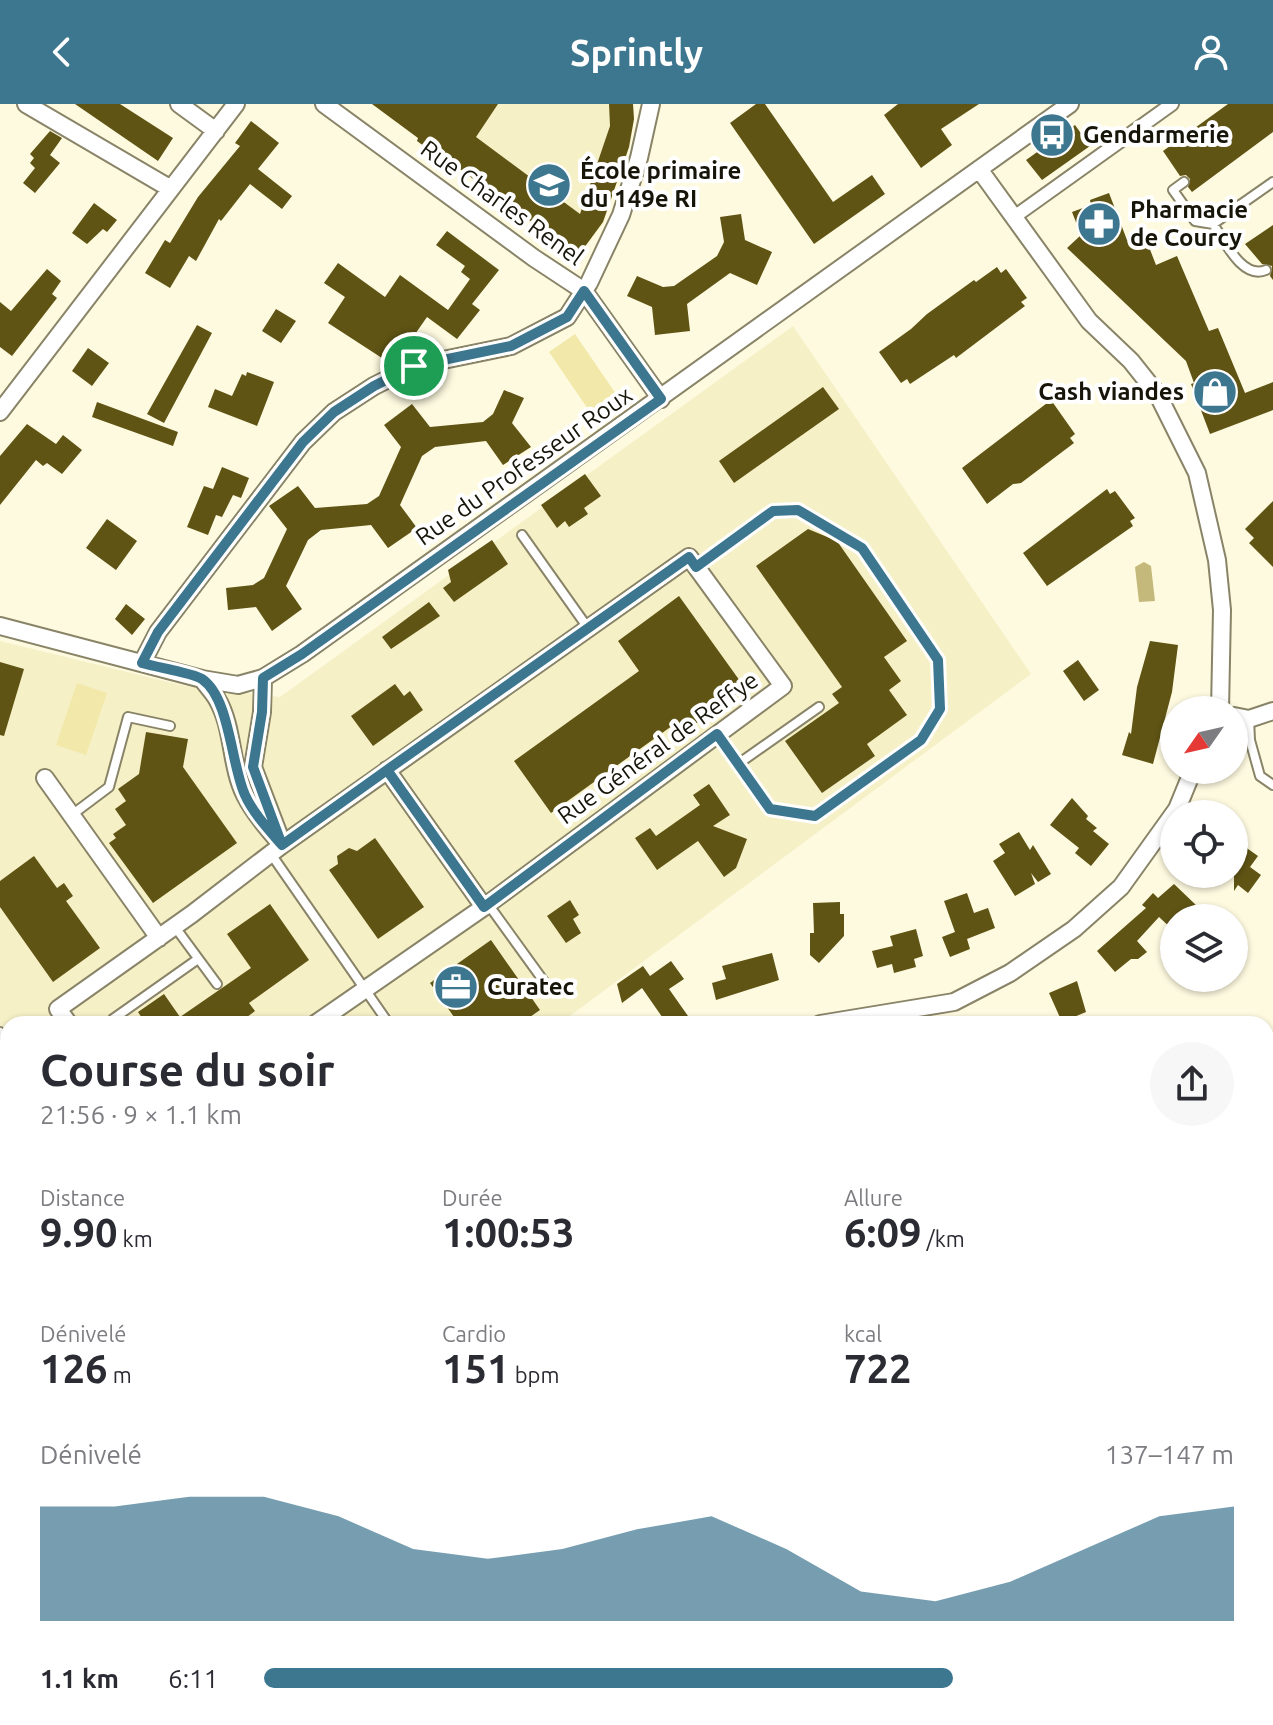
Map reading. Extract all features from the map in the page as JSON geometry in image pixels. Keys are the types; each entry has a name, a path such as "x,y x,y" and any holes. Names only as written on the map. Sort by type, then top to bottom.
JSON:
{"street":[{"path":"26,104 171,189"},
{"path":"179,104 216,131"},
{"path":"0,412 236,104"},
{"name":"Rue Charles Renel","path":"324,104 534,258 584,291 661,399"},
{"path":"142,663 167,620 303,442 334,412 374,386 414,366 511,346 567,317 584,291 621,215 639,158 651,104"},
{"name":"Rue du Professeur Roux","path":"0,626 202,679 238,685 263,678 302,654 661,399 1070,104"},
{"path":"1014,217 1172,104"},
{"path":"979,169 1089,321 1131,361 1158,395 1197,473 1217,560 1222,610 1220,696"},
{"path":"63,1016 58,1009 175,927 276,849 387,770 689,557 696,567"},
{"name":"Rue Général de Reffye","path":"330,1016 486,906 783,686 696,567"},
{"path":"263,678 262,712 253,767 276,849"},
{"path":"202,679 217,698 224,716 245,796 267,828 276,849"},
{"path":"1248,716 1273,711"},
{"path":"387,770 486,906"},
{"path":"45,778 159,938"},
{"path":"869,1016 954,1002 1010,973 1074,929 1121,887 1177,809 1187,784"}],"lane":[{"path":"1184,182 1173,190 1195,221 1213,224 1273,182"},
{"path":"1213,224 1245,269 1259,273 1266,270"},
{"path":"696,567 773,511 798,510 862,548 938,660 940,709 921,740 815,816 770,809 717,734"},
{"path":"522,535 588,628"},
{"path":"738,764 819,707"},
{"path":"73,814 109,787 128,717 170,726"},
{"path":"1248,734 1260,776 1273,785"},
{"path":"276,849 383,1016"},
{"path":"486,906 548,987"},
{"path":"175,927 217,984"},
{"path":"117,1016 198,959"}],"shaded area":[{"name":"École primaire du 149e RI","path":"372,104 633,104 634,120 630,146 603,224 578,256"},
{"path":"793,326 1031,674 570,1016 0,1016 0,641 181,685 280,697"},
{"path":"575,334 616,394 590,412 549,352"},
{"path":"1144,562 1151,566 1155,601 1139,602 1135,567"},
{"path":"77,683 107,693 86,755 56,745"}],"building":[{"path":"75,104 120,104 173,138 158,161"},
{"path":"372,104 498,104 476,137 580,214 610,126 609,104 633,104 634,119 629,147 603,222 578,256 417,141 418,138"},
{"path":"756,104 765,104 833,202 872,175 885,194 814,244 730,123"},
{"path":"898,104 979,104 941,129 952,145 921,168 884,115"},
{"path":"1228,104 1273,104 1273,132 1192,192 1188,187 1190,179 1186,175 1180,176 1163,151"},
{"path":"251,121 279,143 258,169 292,196 282,209 250,184 221,221 219,219 196,261 189,256 170,288 145,273 165,240 170,243 198,197 240,146 235,143"},
{"path":"1075,125 1090,146 1042,180 1026,160"},
{"path":"50,131 62,138 50,155 60,163 35,193 23,183 35,168 30,163 34,158 30,154"},
{"path":"1109,193 1127,240 1144,234 1156,265 1177,256 1209,331 1218,328 1245,393 1273,382 1273,410 1210,434 1191,384 1194,383 1186,361 1067,248 1081,235 1072,212 1091,205 1090,200"},
{"path":"94,203 117,220 107,232 103,229 87,244 72,233"},
{"path":"741,214 745,240 772,252 757,285 730,273 687,304 690,331 655,335 652,307 627,296 637,276 663,287 674,286 717,256 724,242 720,217"},
{"path":"1273,225 1273,280 1270,276 1272,266 1262,264 1245,244"},
{"path":"447,231 499,270 472,304 480,310 457,339 427,317 404,350 396,345 385,360 328,323 345,297 324,283 338,263 385,297 400,275 448,310 470,279 461,272 465,266 436,245"},
{"path":"997,267 1001,273 1006,269 1027,298 1021,302 1025,306 956,358 954,355 910,384 907,379 901,383 879,352 974,280 976,282"},
{"path":"47,269 61,281 52,294 57,298 12,356 0,347 0,302 11,311"},
{"path":"276,309 296,321 281,343 262,331"},
{"path":"197,325 212,333 164,423 147,414"},
{"path":"88,348 109,363 92,386 72,371"},
{"path":"247,372 274,382 257,426 208,407 215,389 232,396 242,374 246,376"},
{"path":"823,387 839,409 734,483 719,461"},
{"path":"504,390 524,398 512,423 531,447 503,465 486,441 435,447 422,456 400,505 417,528 388,548 371,525 321,530 308,540 286,586 302,609 272,631 256,607 228,610 226,588 253,585 264,578 287,529 269,506 298,486 315,508 367,504 379,496 401,447 384,425 412,404 430,427 483,422 493,414"},
{"path":"1051,400 1075,434 1070,438 1074,443 987,504 962,468"},
{"path":"97,402 178,432 173,446 92,417"},
{"path":"27,424 56,444 63,435 82,450 62,474 47,463 43,466 36,460 0,505 0,456"},
{"path":"222,467 249,478 241,498 233,495 222,517 216,515 208,535 187,527 204,486 213,489"},
{"path":"585,474 601,496 584,508 588,514 569,527 565,521 557,528 541,505"},
{"path":"1107,489 1110,494 1115,491 1135,518 1130,521 1133,526 1047,586 1023,553"},
{"path":"1273,501 1273,567 1249,543 1254,538 1245,529"},
{"path":"107,519 137,541 116,570 86,548"},
{"path":"808,529 837,541 907,641 884,657 901,681 889,690 907,715 867,744 875,756 822,793 785,741 839,703 832,694 842,687 756,566"},
{"path":"492,540 508,564 454,602 443,588 451,582 448,570"},
{"path":"679,596 745,688 683,733 676,723 551,813 514,761 639,671 618,641"},
{"path":"429,602 440,616 391,649 382,637"},
{"path":"126,604 145,619 132,635 115,619"},
{"path":"1150,641 1178,645 1171,696 1160,696 1160,737 1153,764 1122,755 1129,732 1131,734 1137,687"},
{"path":"1078,660 1099,690 1084,701 1063,671"},
{"path":"0,662 24,669 4,736 0,735"},
{"path":"395,684 404,696 410,691 423,710 373,746 351,716"},
{"path":"146,732 188,739 183,767 237,843 153,903 109,843 116,838 113,834 126,825 115,809 126,801 118,789 139,774"},
{"path":"709,784 730,815 713,826 747,839 736,868 724,877 698,841 657,870 635,838 650,828 656,836 700,805 693,795"},
{"path":"1072,798 1088,816 1086,819 1097,828 1093,831 1109,844 1091,866 1075,853 1079,848 1050,825"},
{"path":"1019,832 1030,850 1033,845 1051,874 1038,882 1031,873 1035,884 1015,896 993,861 1005,853 999,844"},
{"path":"375,838 424,907 378,939 329,870 338,864 337,856 349,848 357,851"},
{"path":"1248,849 1258,856 1250,867 1261,875 1248,893 1242,888 1248,888"},
{"path":"34,856 57,888 64,883 73,896 66,901 100,948 53,982 0,907 0,881"},
{"path":"1169,888 1178,888 1195,904 1160,904 1160,918 1137,941 1147,952 1138,959 1131,959 1115,972 1097,951 1146,908 1142,905 1153,893 1158,898"},
{"path":"967,893 974,913 988,908 995,928 967,939 970,949 950,957 942,937 955,932 944,901"},
{"path":"570,900 579,915 573,919 581,933 566,943 547,916"},
{"path":"840,902 840,914 844,914 844,936 819,963 810,955 810,933 814,933 813,903"},
{"path":"270,904 309,960 249,1003 255,1011 248,1016 181,1016 251,968 227,934"},
{"path":"916,929 923,956 914,959 916,967 894,973 892,964 877,968 872,951 893,946 890,936"},
{"path":"491,940 540,1010 531,1016 453,1016 430,983"},
{"path":"772,953 779,980 716,1000 712,983 726,979 722,966"},
{"path":"671,961 684,979 669,989 688,1016 661,1016 642,988 622,1003 617,984 643,966 650,976"},
{"path":"1077,981 1086,1012 1076,1016 1059,1016 1049,993"},
{"path":"164,994 179,1016 141,1016 138,1012"}],"place":[{"name":"Gendarmerie","path":"1052,135"},
{"name":"École primaire du 149e RI","path":"549,185"},
{"name":"Pharmacie de Courcy","path":"1099,224"},
{"name":"Cash viandes","path":"1215,392"},
{"name":"Curatec","path":"456,987"}],"route":[{"path":"414,366 374,386 334,412 303,442 158,632 142,663 202,679 217,698 245,796 282,845 387,770 484,907 717,734 770,809 815,816 921,740 940,709 938,660 862,548 798,510 773,511 696,567 689,557 337,805 282,845 253,767 262,712 263,678 302,654 661,399 584,291 567,317 511,346 414,366"}]}
